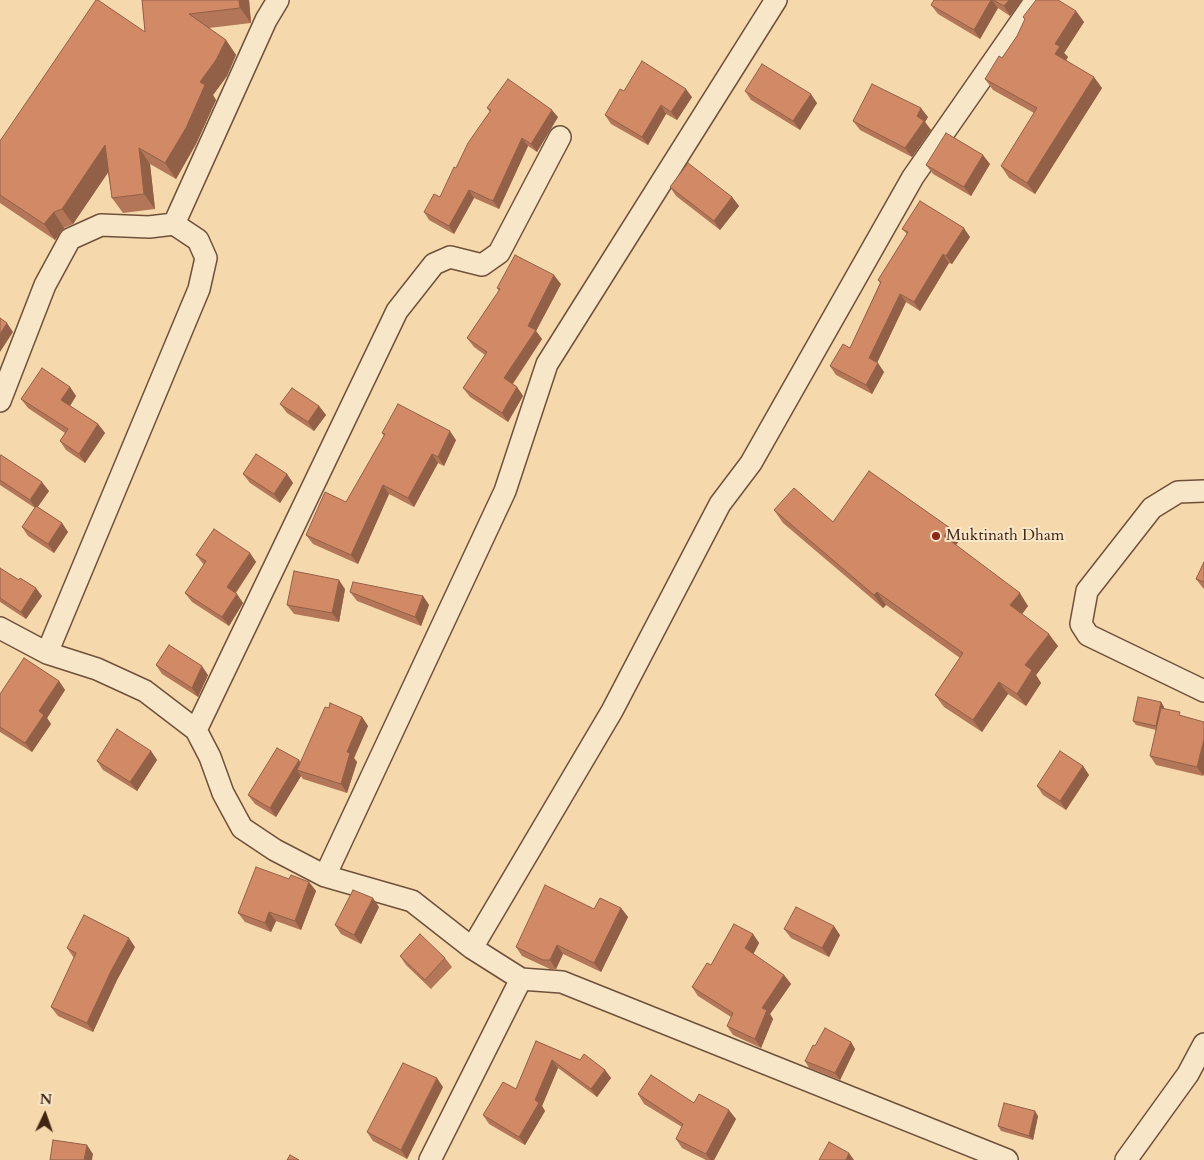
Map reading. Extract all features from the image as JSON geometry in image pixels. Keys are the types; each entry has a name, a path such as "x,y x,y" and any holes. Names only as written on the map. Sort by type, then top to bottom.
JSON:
{"street":[{"path":"174,224 266,20 278,0"},
{"path":"325,876 505,491 546,364 776,0"},
{"path":"472,948 612,711 720,504 752,463 913,177 1036,0"},
{"path":"196,730 397,311 434,264 450,257 482,265 498,252 560,137"},
{"path":"0,401 45,285 70,240 101,225 149,227 174,224 198,240 206,258 199,289 47,654"},
{"path":"1204,491 1178,492 1152,508 1087,590 1080,624 1088,635 1204,691"},
{"path":"0,628 47,654 97,669 146,691 196,730 210,757 223,793 242,828 275,850 325,876 412,901 472,948 521,979 562,982 1007,1160"},
{"path":"430,1160 521,979"},
{"path":"1126,1160 1188,1074 1204,1044"}],"building":[{"path":"96,0 145,32 142,0 239,0 240,8 189,14 226,40 216,60 200,82 205,85 186,128 165,163 139,148 144,194 112,198 105,145 62,209 54,212 44,224 0,195 0,141"},
{"path":"934,0 991,0 974,30 931,5"},
{"path":"993,0 1009,0 1004,6"},
{"path":"1036,0 1058,0 1076,11 1055,44 1060,46 1055,54 1094,77 1027,183 1001,166 1037,108 985,79 999,56 1002,58 1017,36 1025,19 1023,17"},
{"path":"642,61 686,89 671,112 661,105 642,137 605,115 620,89 624,91"},
{"path":"762,64 811,94 793,121 745,91"},
{"path":"508,79 552,110 531,144 522,138 493,201 469,190 449,226 424,212 434,194 440,197 468,143 491,110 487,108"},
{"path":"872,84 921,108 917,116 924,121 905,148 853,121"},
{"path":"946,133 983,155 964,187 926,165"},
{"path":"688,163 732,197 714,221 670,187"},
{"path":"920,201 964,228 946,256 943,254 914,302 900,294 869,358 878,363 866,385 830,366 843,344 850,348 881,282 878,280 908,232 902,229"},
{"path":"515,255 554,275 528,326 536,330 504,378 517,387 502,413 463,388 487,352 467,338 500,289 497,288"},
{"path":"0,318 7,323 0,334"},
{"path":"42,368 70,387 61,400 98,424 79,454 60,441 68,429 21,399"},
{"path":"292,388 319,406 308,422 280,404"},
{"path":"398,404 450,431 438,457 432,454 408,498 383,485 351,555 306,535 325,492 346,502 385,434 382,433"},
{"path":"256,454 287,474 274,494 243,474"},
{"path":"1,455 42,482 30,500 0,480"},
{"path":"869,471 950,528 944,536 1020,593 1010,605 1049,634 1025,665 1032,670 1017,694 999,682 973,720 935,695 963,653 877,592 874,595 774,510 794,488 833,522"},
{"path":"36,506 62,523 48,544 22,527"},
{"path":"214,529 250,553 227,587 237,594 222,617 185,593 206,561 196,555"},
{"path":"1204,562 1204,582 1196,579"},
{"path":"0,568 36,588 21,612 0,598"},
{"path":"294,571 339,580 332,613 287,605"},
{"path":"353,582 423,596 415,617 350,592"},
{"path":"169,645 202,666 192,688 156,665"},
{"path":"24,658 59,681 39,711 44,715 25,743 0,727 0,694"},
{"path":"1138,697 1161,702 1156,726 1133,721"},
{"path":"330,703 362,717 347,752 350,753 341,784 297,770 325,707 329,708"},
{"path":"1161,708 1180,712 1179,715 1204,722 1204,739 1197,767 1150,756"},
{"path":"117,729 151,751 130,782 97,761"},
{"path":"277,748 299,760 270,808 248,795"},
{"path":"1060,751 1083,766 1060,801 1037,786"},
{"path":"256,867 289,879 291,875 309,882 295,921 269,912 265,923 238,913"},
{"path":"545,885 594,909 600,898 621,908 594,963 557,945 550,960 543,960 516,947"},
{"path":"353,890 373,898 354,935 335,925"},
{"path":"796,907 834,926 822,948 784,929"},
{"path":"84,915 129,938 111,971 87,1023 51,1007 76,953 67,948"},
{"path":"734,924 753,934 745,948 784,975 762,1008 767,1010 755,1039 727,1026 733,1013 692,987 707,963 711,965"},
{"path":"420,934 445,958 425,980 400,956"},
{"path":"825,1028 851,1042 835,1073 805,1061"},
{"path":"536,1041 580,1060 584,1054 605,1070 591,1089 552,1060 535,1100 539,1103 519,1137 483,1115 503,1082 516,1089"},
{"path":"403,1063 437,1078 401,1150 367,1132"},
{"path":"651,1075 694,1103 699,1094 729,1110 706,1154 676,1139 683,1124 638,1094"},
{"path":"1004,1103 1035,1111 1029,1136 998,1126"},
{"path":"53,1140 87,1145 84,1160 50,1160"},
{"path":"829,1142 849,1153 846,1160 819,1160"},
{"path":"290,1155 299,1160 287,1160"}],"place":[{"name":"Muktinath Dham","path":"936,536"}]}
